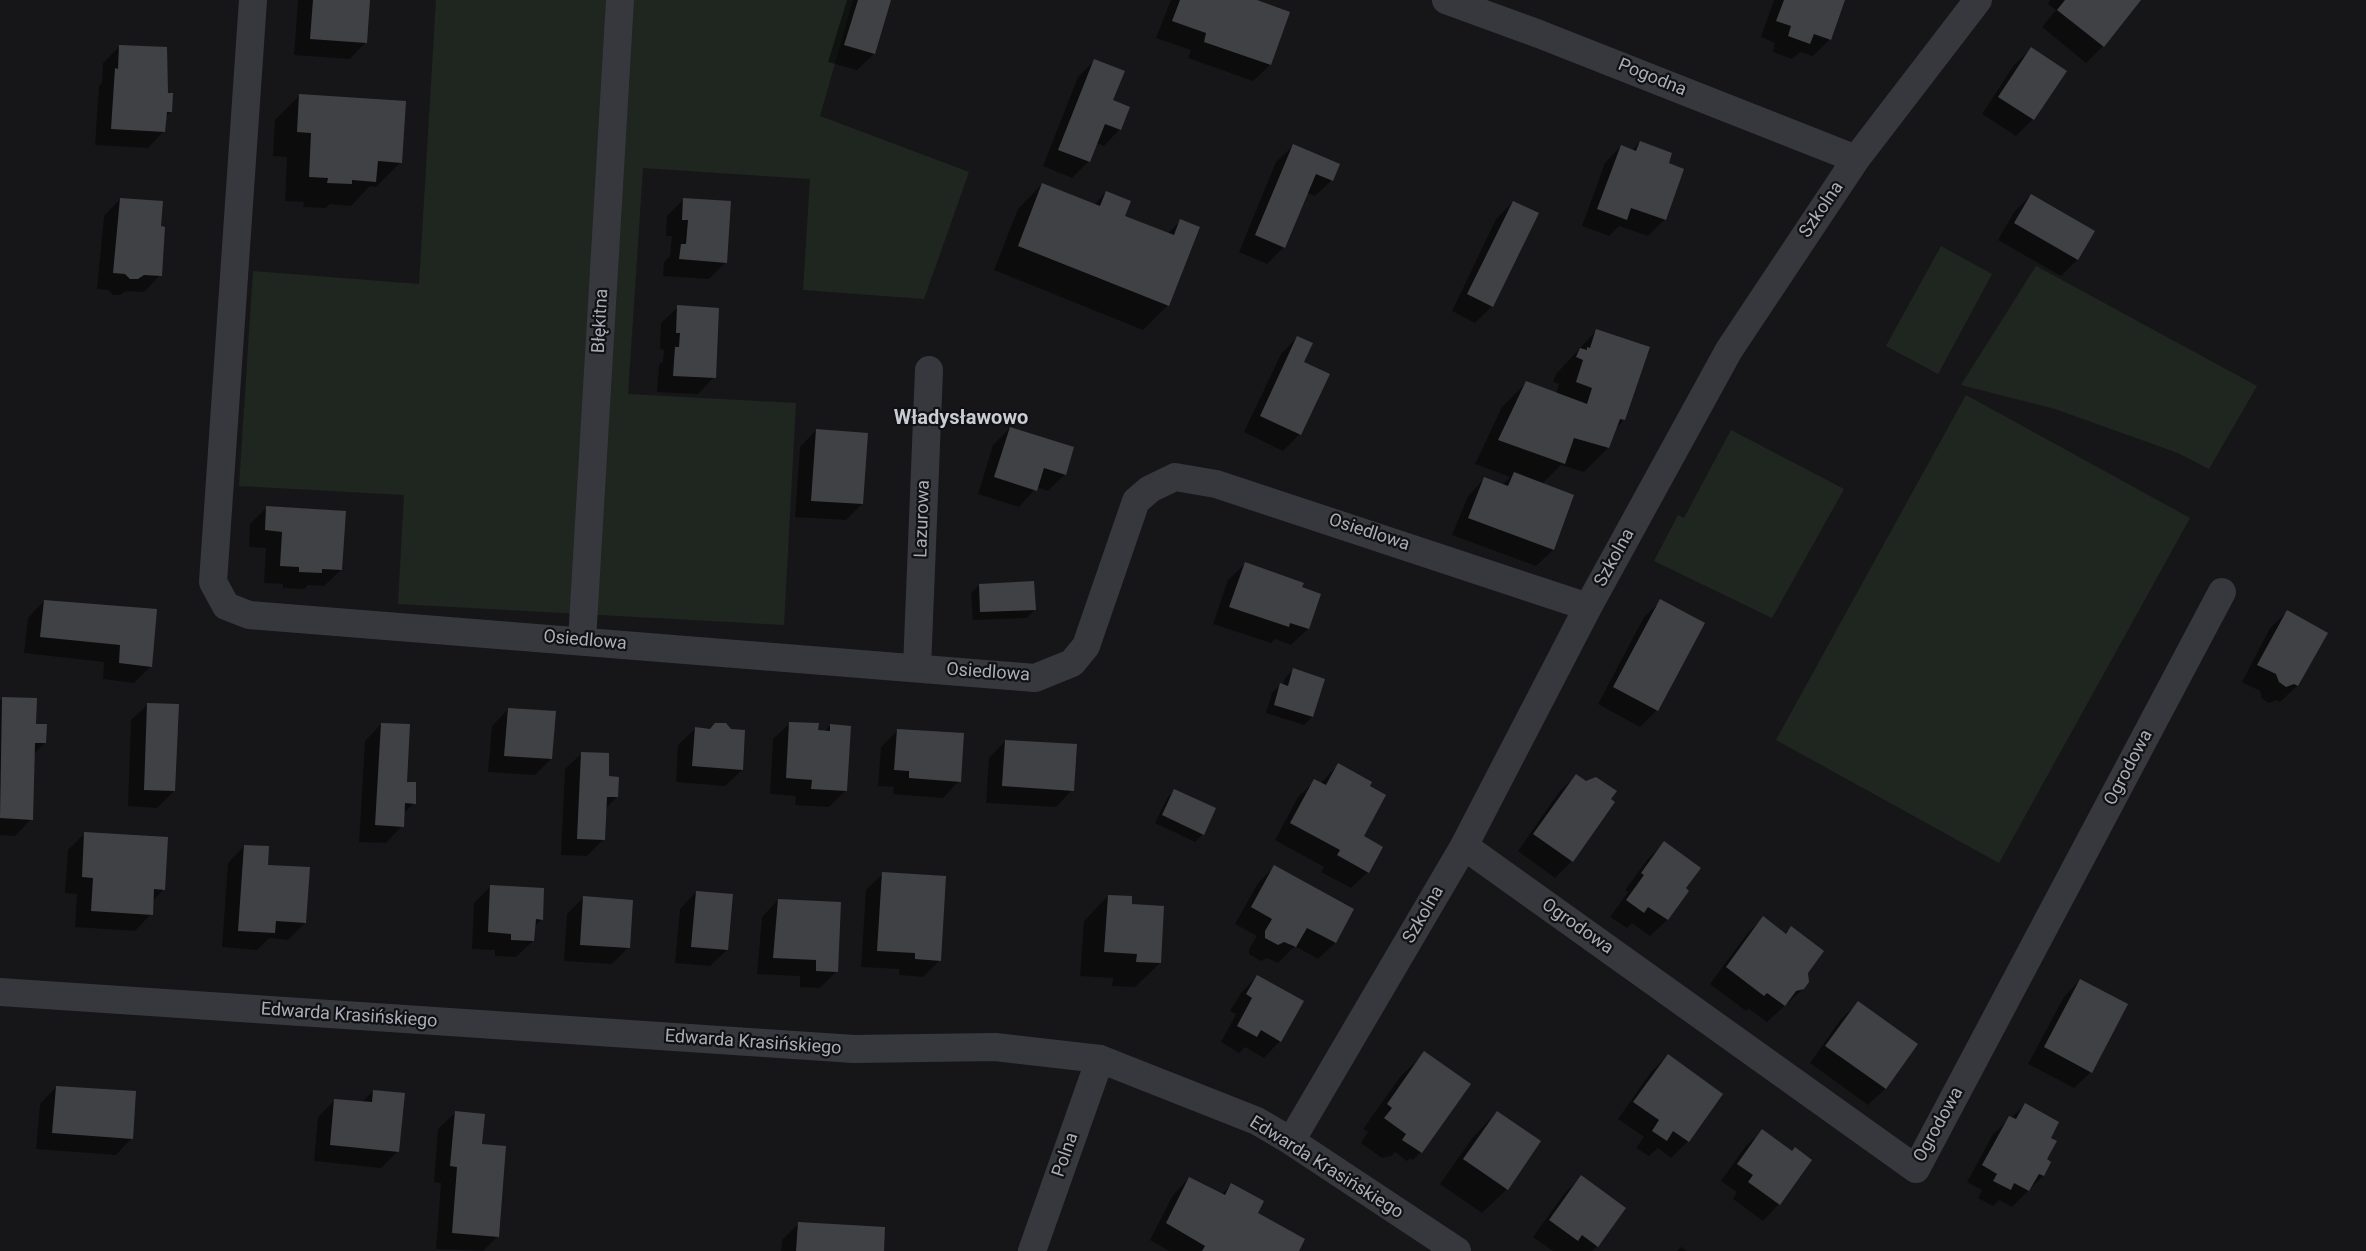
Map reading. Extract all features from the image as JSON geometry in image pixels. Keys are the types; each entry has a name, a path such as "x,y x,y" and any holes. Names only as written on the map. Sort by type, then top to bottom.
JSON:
{"street":[{"name":"Osiedlowa","path":"254,0 213,582 226,606 249,615 1035,678 1072,663 1086,646 1136,502 1150,489 1175,477 1226,487 1588,607"},
{"name":"Błękitna","path":"582,641 620,0"},
{"name":"Pogodna","path":"1446,0 1539,34 1856,159"},
{"name":"Szkolna","path":"1291,1141 1464,846 1588,607 1729,350 1856,159 1978,0"},
{"name":"Lazurowa","path":"918,668 929,370"},
{"name":"Ogrodowa","path":"1464,846 1916,1169 2222,592"},
{"name":"Edwarda Krasińskiego","path":"0,992 854,1049 995,1047 1100,1059 1256,1121 1291,1141 1457,1251"},
{"name":"Polna","path":"1032,1251 1100,1059"}],"shaded area":[{"path":"436,0 853,0 820,116 969,172 924,299 803,290 810,179 643,168 628,394 796,403 784,625 398,604 404,495 239,486 253,271 419,284"},
{"path":"1941,246 1992,274 1938,374 1886,346"},
{"path":"2036,266 2257,386 2209,469 2178,453 2055,409 1961,385"},
{"path":"1966,395 2190,518 1999,863 1776,740"},
{"path":"1731,430 1844,489 1772,618 1654,561 1678,515 1684,518"}],"building":[{"path":"313,0 370,0 367,43 310,39"},
{"path":"858,0 891,0 875,54 844,45"},
{"path":"1180,0 1257,0 1290,12 1271,65 1204,42 1206,33 1172,21"},
{"path":"1784,0 1845,0 1831,40 1814,34 1810,44 1788,36 1791,26 1776,21"},
{"path":"2065,0 2141,0 2104,47 2057,10"},
{"path":"119,45 167,47 168,93 173,93 172,112 167,112 165,132 111,129 115,68 118,69"},
{"path":"2031,47 2067,71 2034,120 1998,97"},
{"path":"1094,59 1125,71 1113,100 1130,107 1121,130 1105,124 1090,162 1058,150"},
{"path":"299,94 406,101 402,163 378,161 376,182 352,180 352,184 327,183 328,178 309,177 311,133 297,132"},
{"path":"1640,141 1672,153 1669,163 1684,169 1666,220 1631,208 1627,220 1597,209 1621,145 1636,151"},
{"path":"1293,144 1340,164 1333,181 1316,174 1285,248 1255,235"},
{"path":"1042,183 1100,206 1106,191 1131,201 1125,216 1174,235 1180,219 1200,227 1169,306 1018,246"},
{"path":"2031,194 2095,231 2078,260 2014,223"},
{"path":"120,198 163,201 161,226 165,227 162,276 144,275 138,279 130,279 125,274 113,273"},
{"path":"683,198 731,201 727,263 679,259 681,244 686,244 688,220 682,220"},
{"path":"1513,201 1539,213 1493,307 1467,294"},
{"path":"677,305 719,308 716,378 673,376 675,347 679,347 680,333 676,333"},
{"path":"1596,329 1650,347 1625,420 1620,419 1609,448 1574,438 1565,464 1498,440 1526,381 1587,404 1592,388 1576,382 1583,360 1576,357 1580,348 1587,350 1587,347 1590,348"},
{"path":"1297,336 1313,343 1304,362 1330,374 1301,435 1260,416"},
{"path":"1010,427 1074,447 1066,475 1044,468 1037,491 994,477"},
{"path":"816,429 868,433 863,504 811,501"},
{"path":"1514,472 1574,495 1554,550 1468,518 1484,477 1508,486"},
{"path":"266,506 346,511 342,570 322,569 322,573 299,572 299,567 280,566 282,532 265,530"},
{"path":"1245,562 1304,583 1302,587 1321,594 1309,629 1290,623 1289,627 1229,607"},
{"path":"1034,581 1036,610 980,612 979,584"},
{"path":"1660,599 1705,623 1658,711 1613,687"},
{"path":"44,600 157,609 152,667 119,663 120,645 40,637"},
{"path":"2287,610 2328,633 2298,686 2294,684 2286,687 2279,682 2276,674 2257,665"},
{"path":"1293,668 1325,679 1313,717 1274,705 1280,683 1288,686"},
{"path":"2,697 37,698 36,724 47,724 46,743 35,743 33,820 0,818"},
{"path":"147,703 179,704 175,791 144,790"},
{"path":"508,708 556,711 552,759 504,756"},
{"path":"789,722 819,723 818,730 830,731 830,724 851,726 847,791 811,789 812,780 786,778"},
{"path":"381,723 410,724 407,782 416,782 416,804 405,803 404,827 375,825"},
{"path":"715,723 726,723 731,729 745,730 743,770 692,766 695,727 710,729"},
{"path":"897,729 964,733 961,782 909,778 909,771 894,770"},
{"path":"1005,740 1077,744 1074,791 1002,786"},
{"path":"581,752 609,753 609,776 619,777 618,797 607,797 605,840 577,839"},
{"path":"1338,763 1372,782 1370,786 1386,795 1364,836 1383,847 1369,873 1337,855 1340,850 1290,823 1314,779 1326,785"},
{"path":"1576,774 1586,781 1596,777 1617,791 1611,799 1615,802 1573,862 1533,834"},
{"path":"1174,789 1216,808 1204,835 1162,815"},
{"path":"84,832 168,837 165,890 154,889 153,915 91,911 93,878 82,877"},
{"path":"1664,841 1701,868 1686,888 1689,891 1668,920 1648,907 1644,913 1626,900 1644,875 1641,873"},
{"path":"244,845 269,846 268,865 310,867 306,923 276,921 275,933 238,931"},
{"path":"1274,865 1354,909 1336,943 1307,928 1296,947 1284,942 1278,945 1265,938 1265,931 1272,919 1251,907"},
{"path":"882,872 946,876 941,961 915,959 915,953 877,951"},
{"path":"490,885 544,888 543,920 536,919 534,941 511,940 511,934 488,932"},
{"path":"696,891 733,894 728,950 691,947"},
{"path":"1108,895 1132,896 1132,904 1164,906 1161,963 1136,962 1137,954 1104,952"},
{"path":"583,896 633,900 630,948 580,945"},
{"path":"778,899 841,902 838,972 816,971 816,960 773,958"},
{"path":"1763,916 1786,934 1791,926 1824,951 1808,973 1809,982 1804,989 1796,991 1785,1006 1767,993 1764,996 1726,967"},
{"path":"1257,975 1304,1001 1281,1042 1261,1030 1257,1037 1237,1026 1252,998 1246,994"},
{"path":"2080,979 2128,1004 2092,1073 2044,1047"},
{"path":"1858,1001 1918,1044 1886,1089 1825,1046"},
{"path":"1424,1051 1471,1084 1422,1153 1402,1140 1406,1134 1384,1118 1392,1108 1387,1104"},
{"path":"1668,1054 1723,1094 1689,1142 1673,1131 1667,1141 1652,1131 1659,1120 1633,1102"},
{"path":"56,1086 136,1091 133,1139 52,1133"},
{"path":"373,1090 405,1093 399,1152 330,1145 334,1099 372,1102"},
{"path":"2025,1103 2059,1122 2051,1138 2057,1141 2047,1159 2051,1162 2044,1176 2039,1174 2029,1191 2014,1183 2011,1190 1993,1181 1997,1174 1982,1165 2009,1116 2016,1119"},
{"path":"455,1111 485,1114 482,1144 506,1146 499,1237 452,1233 457,1167 450,1166"},
{"path":"1497,1111 1541,1141 1508,1190 1463,1159"},
{"path":"1762,1129 1792,1151 1795,1147 1812,1160 1780,1205 1748,1182 1753,1175 1737,1164"},
{"path":"1581,1175 1626,1208 1598,1247 1582,1235 1578,1241 1549,1220"},
{"path":"1189,1177 1225,1195 1231,1183 1264,1201 1258,1213 1305,1239 1299,1251 1202,1251 1205,1246 1166,1223"},
{"path":"798,1222 885,1227 884,1251 796,1251"}],"district":[{"name":"Władysławowo","path":"961,419"}]}
